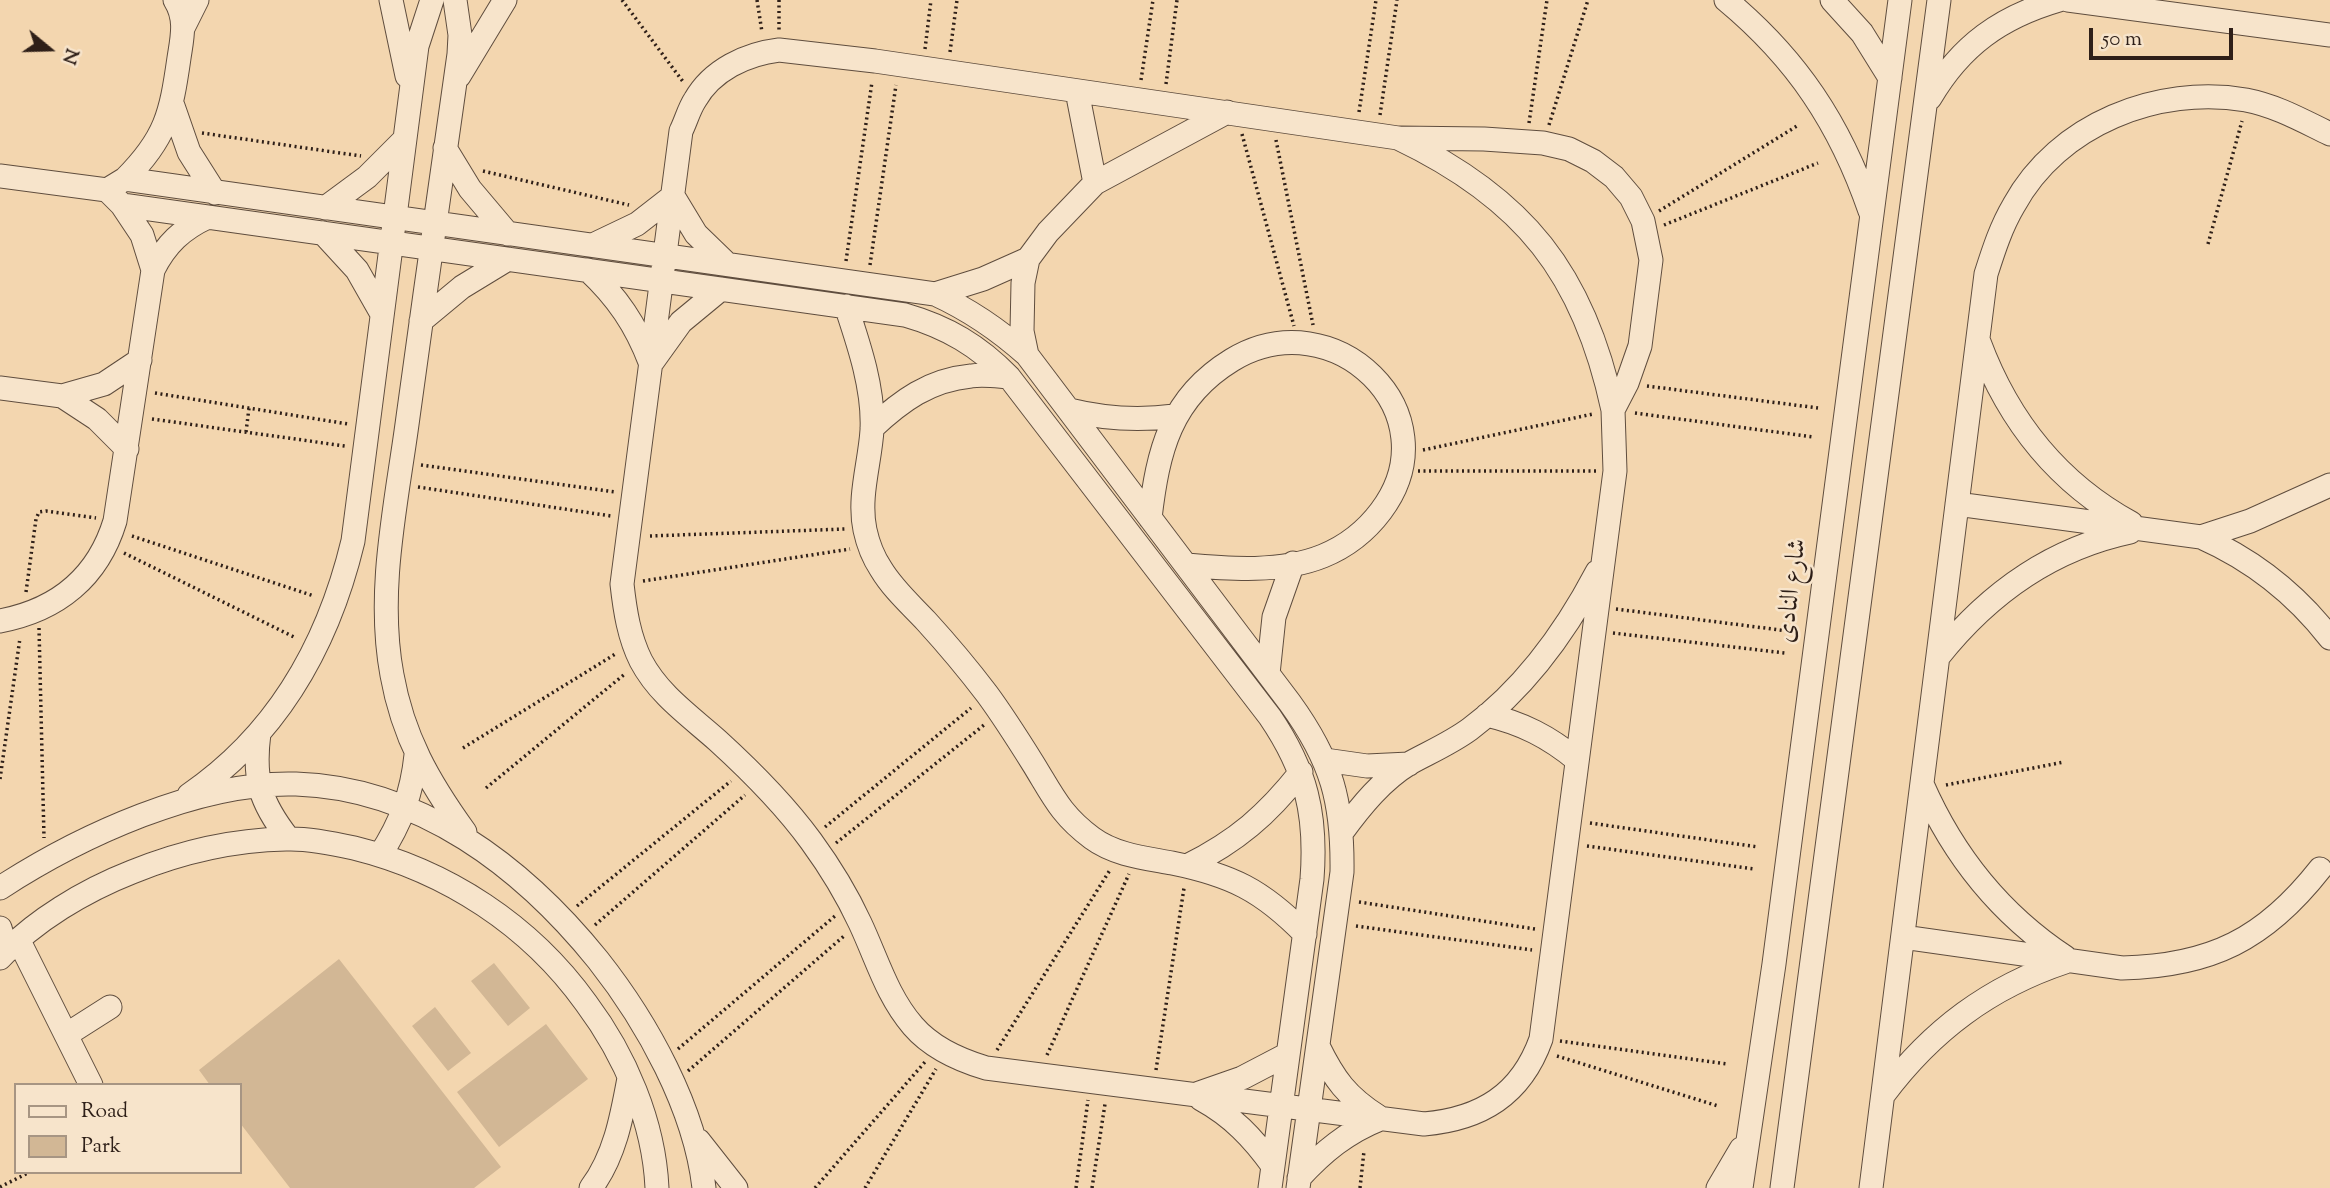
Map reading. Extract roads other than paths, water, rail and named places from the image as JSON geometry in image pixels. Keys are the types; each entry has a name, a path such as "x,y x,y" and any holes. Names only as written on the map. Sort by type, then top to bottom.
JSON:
{"street":[{"path":"175,0 184,26"},
{"path":"118,191 154,146 173,106 184,26 197,0"},
{"path":"391,0 410,94"},
{"path":"175,804 206,783 260,733 300,678 336,604 353,541 416,46 432,0"},
{"path":"455,0 460,35 450,156 431,248 386,598 391,675 400,713 430,782 472,844"},
{"path":"454,85 505,0"},
{"path":"1726,0 1775,45 1816,97 1848,154 1871,216"},
{"path":"1832,0 1862,33 1890,78"},
{"name":"شارع النادى","path":"1741,1188 1774,964 1900,0"},
{"path":"1782,1188 1939,0"},
{"path":"1926,103 1961,55 1983,36 2034,7 2059,0"},
{"path":"2068,0 2330,35"},
{"path":"1377,135 1439,158 1477,182 1512,212 1542,245 1568,282 1588,323 1604,366 1613,410 1615,471 1594,631 1539,1044 1526,1071 1510,1090 1492,1105 1471,1116 1424,1124 1374,1121 1309,1109 986,1068 942,1050 916,1030 898,1009 855,913 816,847 786,807 754,774 654,683 637,652 625,614 622,584 665,256 665,203 681,131 695,99 714,77 738,61 772,51 876,61 1377,135 1484,139 1569,149 1593,160 1614,177 1631,197 1645,226 1651,260 1640,346 1627,383 1613,410"},
{"path":"1077,91 1095,183"},
{"path":"1871,1188 1986,274 1997,237 2015,202 2038,171 2066,145 2098,123 2134,108 2171,99 2210,96 2248,100 2287,112 2330,134"},
{"path":"173,106 180,130 195,163 215,193"},
{"path":"935,294 983,279 1028,259 1063,215 1095,183 1232,113"},
{"path":"325,208 387,159 404,140"},
{"path":"450,156 488,212 508,233"},
{"path":"0,176 118,191 215,193 935,294 956,303 993,327 1027,355 1310,730 1325,760 1337,795 1342,832 1342,872 1298,1183"},
{"path":"118,191 208,217 905,314 940,326 972,344 1009,377 1270,716 1288,743 1301,772 1311,807 1315,842 1271,1177"},
{"path":"118,191 142,235 153,270"},
{"path":"593,245 636,225 665,203"},
{"path":"665,203 727,264"},
{"path":"0,621 23,617 60,599 78,584 94,565 109,537 127,449 153,270 174,237 208,217"},
{"path":"323,233 357,270 382,314"},
{"path":"421,321 462,287 508,259"},
{"path":"1027,355 1021,307 1028,259"},
{"path":"588,270 609,289 626,312 641,337 651,363"},
{"path":"651,363 681,322 721,289"},
{"path":"846,306 864,366 872,428 862,505 867,537 880,568 894,588 958,658 993,704 1058,806 1076,826 1097,842 1129,855 1221,875 1252,889 1280,909 1305,934"},
{"path":"1978,339 2004,399 2041,452 2088,496 2143,529"},
{"path":"1150,518 1158,466 1175,415 1193,391 1215,371 1240,355 1269,345 1308,343 1345,355 1370,373 1388,396 1400,424 1403,463 1390,499 1372,523 1349,542 1331,552 1293,564 1240,568 1186,565"},
{"path":"0,388 62,396 104,384 140,360"},
{"path":"872,428 900,402 934,384 971,376 1009,377"},
{"path":"62,396 97,419 127,449"},
{"path":"1069,410 1122,419 1175,415"},
{"path":"2201,537 2262,516 2330,485"},
{"path":"1957,504 2201,537 2226,548 2272,578 2302,606 2330,638"},
{"path":"1938,657 1979,611 2028,573 2084,545 2143,529"},
{"path":"1342,832 1372,794 1409,764 1450,743 1487,715 1552,643 1583,598 1603,560"},
{"path":"1268,674 1274,617 1293,564"},
{"path":"1487,715 1535,730 1577,760"},
{"path":"260,733 256,759 258,785 270,814 288,838"},
{"path":"380,855 395,832 406,807 413,782 416,755"},
{"path":"1325,760 1367,766 1409,764"},
{"path":"1187,866 1221,849 1251,827 1278,801 1301,772"},
{"path":"0,888 45,861 109,829 175,804 220,792 258,785 296,784 370,794 406,807 438,821 520,879 580,938 612,978 639,1019 673,1084 692,1131 704,1188"},
{"path":"1923,786 1951,840 1984,887 2024,927 2071,961"},
{"path":"90,1083 66,1035 6,945 55,912 109,881 166,858 227,844 288,838 337,844 380,855 432,876 483,903 528,937 575,988 602,1024 629,1075 647,1126 657,1188"},
{"path":"1903,937 2122,968 2188,962 2219,952 2248,937 2275,918 2299,895 2320,869"},
{"path":"1780,910 1799,920 1819,913"},
{"path":"1774,964 1786,955 1794,954 1807,961 1812,968"},
{"path":"1883,1096 1920,1051 1964,1012 2015,981 2071,961"},
{"path":"66,1035 110,1007"},
{"path":"1318,1046 1343,1089 1374,1121"},
{"path":"1193,1094 1242,1078 1288,1054"},
{"path":"591,1188 608,1159 618,1132 629,1075"},
{"path":"1193,1094 1238,1124 1257,1144 1271,1177"},
{"path":"1298,1183 1330,1147 1374,1121"},
{"path":"692,1131 736,1188"},
{"path":"1718,1188 1746,1140"}]}
